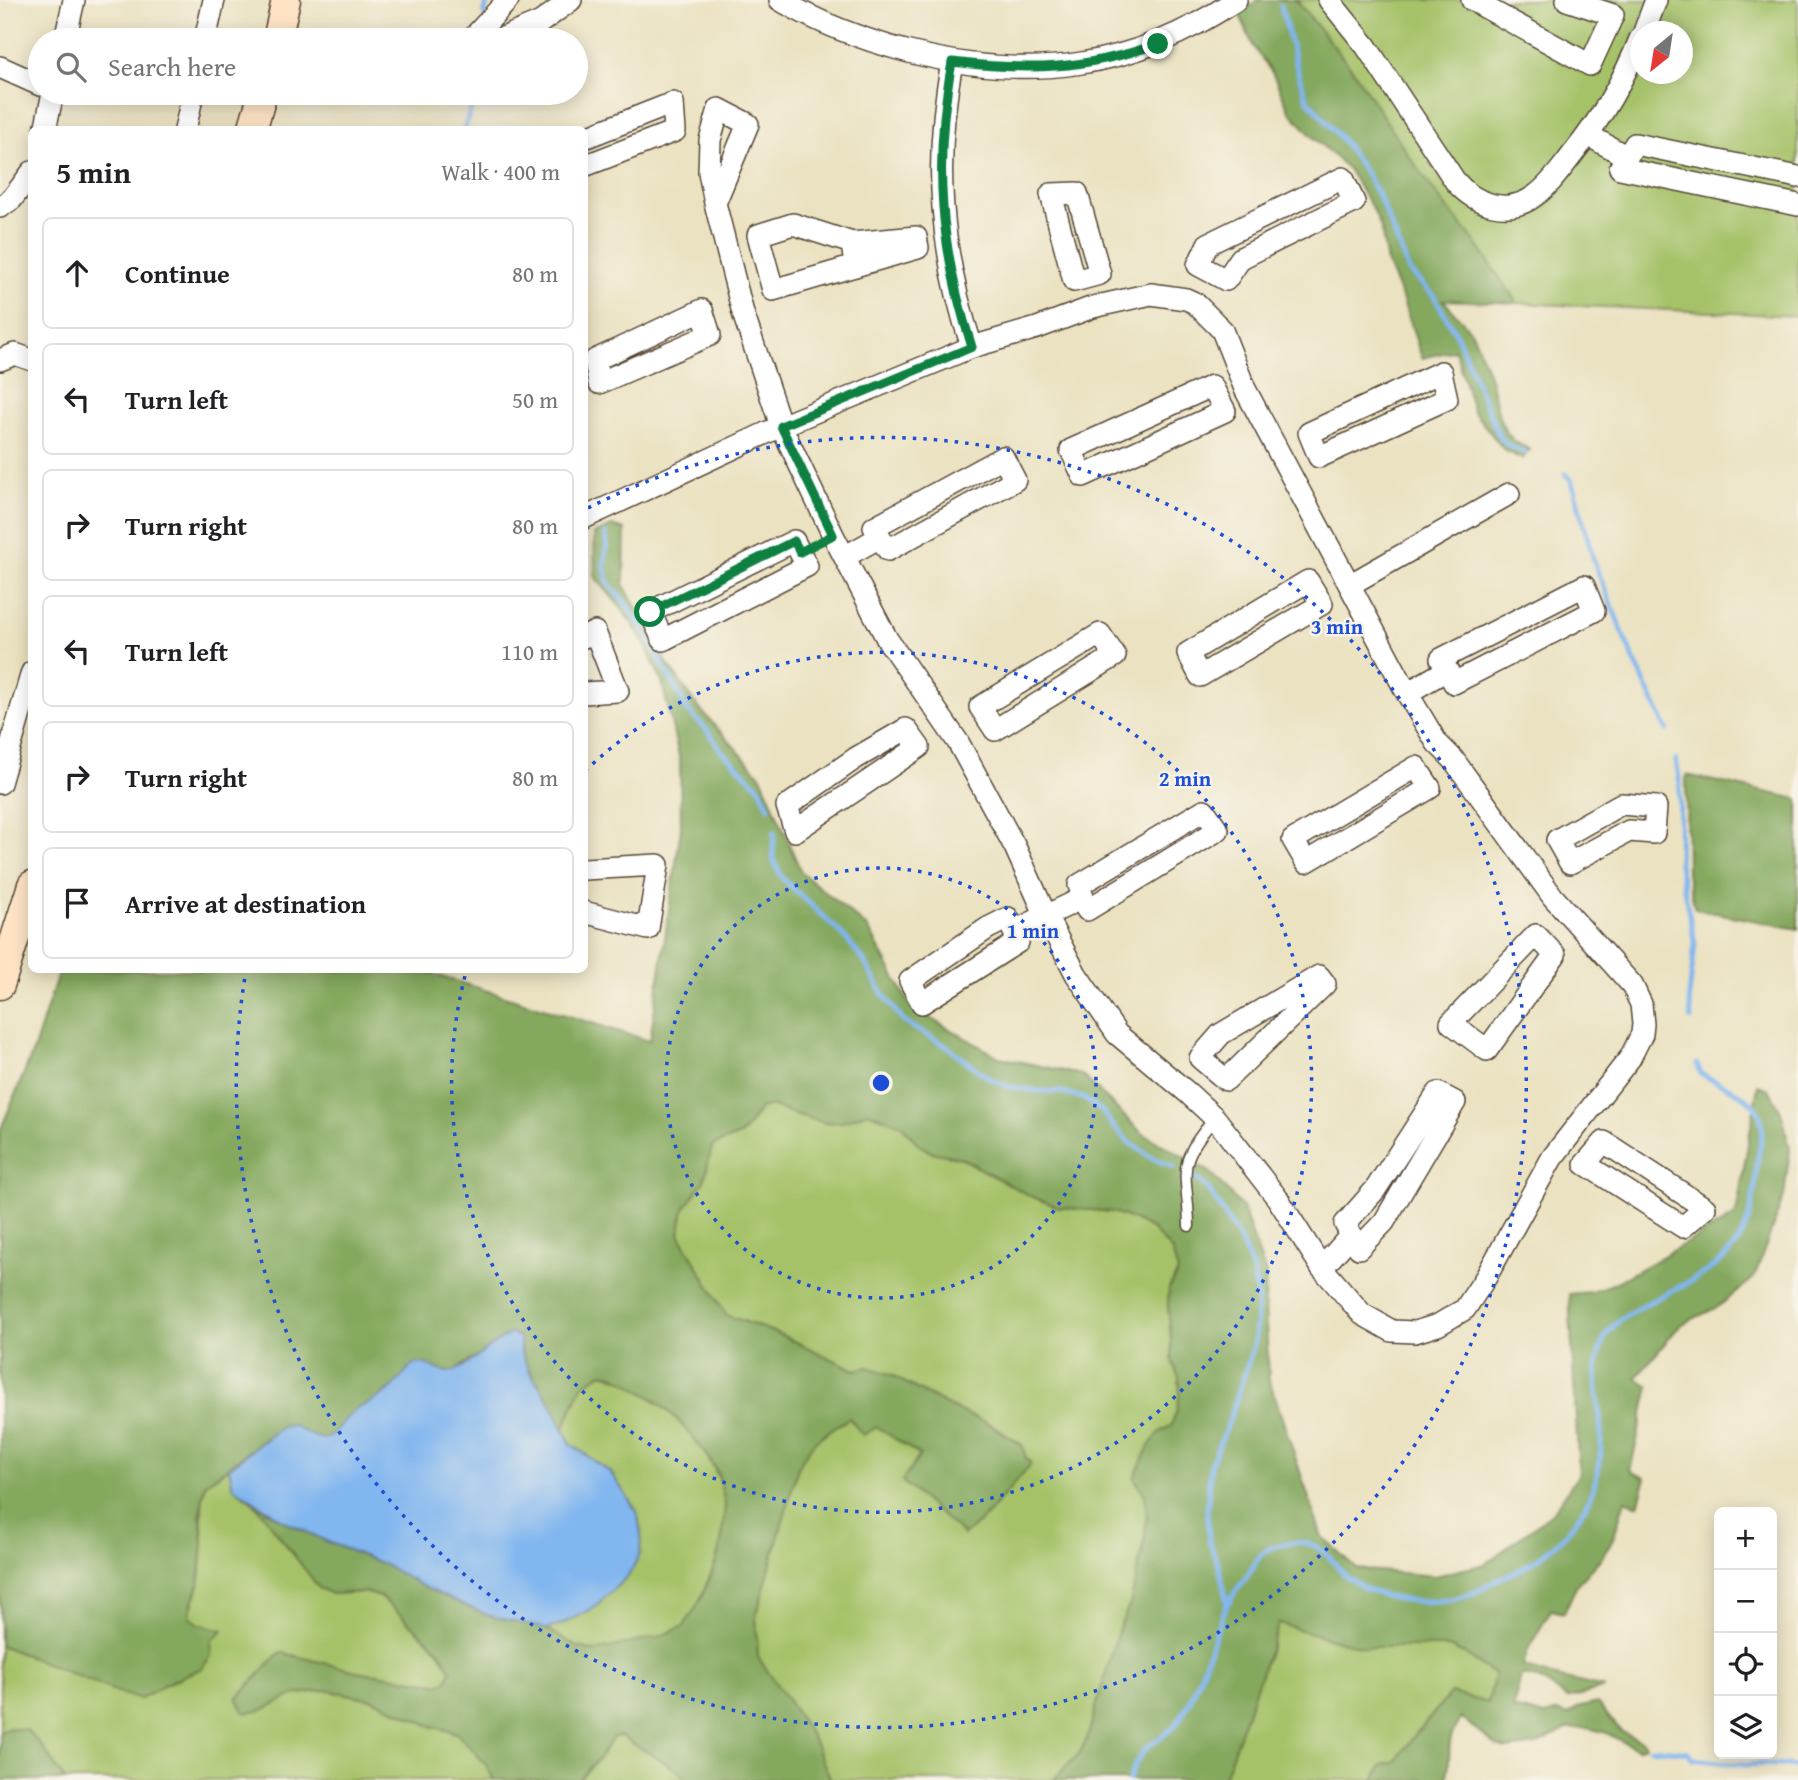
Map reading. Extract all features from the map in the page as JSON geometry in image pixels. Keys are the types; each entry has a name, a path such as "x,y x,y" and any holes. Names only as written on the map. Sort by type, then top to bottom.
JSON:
{"main road":[{"path":"280,28 286,0"},
{"path":"253,126 259,105"},
{"path":"0,985 28,898"}],"street":[{"path":"68,28 74,0"},
{"path":"208,28 214,0"},
{"path":"482,28 508,0"},
{"path":"527,28 541,22 571,0"},
{"path":"780,0 850,34 884,45 952,62 1012,68 1041,68 1100,61 1129,54 1177,35 1236,0"},
{"path":"1329,0 1366,46 1455,181 1471,197 1493,206 1525,202 1551,181 1614,97 1630,63"},
{"path":"1472,0 1590,65 1613,15 1567,0"},
{"path":"1648,21 1656,0"},
{"path":"1603,41 1630,47"},
{"path":"952,62 942,131 941,203 951,276 972,347"},
{"path":"0,67 28,80"},
{"path":"588,136 673,103 675,131 588,164"},
{"path":"46,126 50,105"},
{"path":"186,126 190,105"},
{"path":"588,516 781,426 972,347 1037,328 1093,307 1151,294 1195,303 1222,330 1245,389 1437,743 1453,759 1573,920 1632,985 1641,1004 1642,1034 1630,1058 1552,1158 1486,1277 1465,1308 1438,1325 1415,1332 1392,1331 1362,1314 1322,1268 1278,1199 1215,1118 1117,1034 1076,974 1015,847 958,742 887,639 781,426 743,313 715,203 709,172 713,126 719,109 748,124 715,203"},
{"path":"674,115 713,126"},
{"path":"1588,135 1627,157"},
{"path":"1798,177 1635,144 1620,168 1798,205"},
{"path":"1343,178 1354,202 1241,258 1226,280 1213,273 1198,265 1208,244 1343,178"},
{"path":"14,204 28,179"},
{"path":"793,224 852,243 916,237 918,248 773,290 765,264 758,234 793,224"},
{"path":"852,243 855,266"},
{"path":"733,271 765,264"},
{"path":"1195,303 1213,273"},
{"path":"1087,278 1093,307"},
{"path":"702,310 706,323 710,335 600,383 596,360 702,310"},
{"path":"706,323 743,313"},
{"path":"0,360 15,354 28,359"},
{"path":"1441,372 1447,399 1320,457 1314,445 1308,433 1441,372"},
{"path":"1212,386 1219,399 1225,411 1083,476 1071,450 1212,386"},
{"path":"1219,399 1245,389"},
{"path":"1287,464 1314,445"},
{"path":"1003,457 1016,480 888,550 880,537 874,527 1003,457"},
{"path":"1315,593 1348,581 1509,494"},
{"path":"800,552 833,535"},
{"path":"846,556 880,537"},
{"path":"794,541 800,552 807,566 663,639 650,612 794,541"},
{"path":"1308,581 1315,593 1322,604 1200,676 1188,653 1308,581"},
{"path":"1584,586 1594,611 1454,683 1447,670 1441,659 1584,586"},
{"path":"588,635 595,632 618,691 588,693"},
{"path":"1100,634 1115,656 995,730 988,718 981,707 1100,634"},
{"path":"1407,692 1447,670"},
{"path":"0,783 4,751 28,683"},
{"path":"958,742 988,718"},
{"path":"912,737 942,721"},
{"path":"906,729 912,737 919,747 795,831 787,806 856,758 906,729"},
{"path":"1423,778 1453,759"},
{"path":"1416,767 1423,778 1430,788 1306,862 1293,840 1416,767"},
{"path":"1203,810 1218,830 1087,910 1083,898 1079,885 1203,810"},
{"path":"1535,872 1564,852"},
{"path":"588,869 658,865 648,929 588,913"},
{"path":"1014,931 1083,898"},
{"path":"1009,918 1014,931 1018,942 922,1003 910,981 988,928 1009,918"},
{"path":"1545,945 1573,920"},
{"path":"1536,935 1545,945 1555,955 1487,1050 1451,1023 1536,935"},
{"path":"1319,976 1325,984 1226,1080 1212,1069 1200,1058 1221,1034 1319,976"},
{"path":"1188,1093 1212,1069"},
{"path":"1438,1093 1455,1102 1384,1222 1359,1248 1351,1235 1345,1224 1375,1190 1438,1093"},
{"path":"1569,1134 1594,1153"},
{"path":"1604,1142 1705,1208 1683,1227 1586,1164 1594,1153 1604,1142"},
{"path":"1322,1268 1351,1235"}],"lane":[{"path":"1189,1226 1185,1167 1189,1151 1215,1118"}],"green space":[{"path":"1257,0 1296,0 1352,69 1409,156 1470,235 1517,303 1443,300 1472,332 1489,375 1506,432 1515,442 1530,450 1522,459 1505,451 1473,411 1455,350 1422,358 1387,263 1381,228 1374,211 1348,169 1290,112 1273,74 1253,46 1240,15"},
{"path":"1296,0 1798,0 1798,316 1517,303 1470,235 1409,156 1352,69"},
{"path":"612,526 625,530 624,585 667,663 698,707 761,776 801,872 868,928 911,1007 999,1057 1082,1075 1142,1133 1210,1172 1242,1207 1266,1274 1269,1379 1322,1537 1357,1569 1435,1576 1485,1564 1552,1513 1579,1474 1569,1294 1592,1292 1615,1283 1736,1215 1758,1085 1769,1089 1781,1111 1790,1148 1784,1196 1754,1278 1718,1307 1680,1325 1636,1378 1649,1386 1630,1471 1646,1478 1638,1505 1625,1500 1612,1542 1577,1584 1564,1613 1551,1610 1528,1649 1523,1666 1551,1676 1605,1688 1567,1699 1546,1683 1521,1675 1513,1708 1545,1716 1558,1712 1568,1715 1577,1708 1597,1703 1622,1732 1643,1742 1645,1746 1637,1749 1604,1732 1587,1728 1567,1729 1536,1745 1506,1749 1497,1746 1461,1718 1450,1743 1446,1780 1374,1780 1382,1765 1395,1762 1451,1693 1488,1703 1495,1675 1449,1647 1367,1647 1279,1623 1223,1780 1053,1780 1079,1754 1087,1739 1119,1628 1130,1605 1145,1537 1147,1515 1144,1493 1134,1478 1149,1446 1160,1432 1171,1426 1180,1393 1179,1377 1173,1364 1168,1304 1169,1288 1178,1272 1172,1251 1153,1230 1130,1218 1113,1212 1058,1207 1030,1196 962,1158 931,1152 918,1144 902,1125 868,1112 842,1122 825,1123 769,1106 761,1108 742,1134 712,1146 704,1181 684,1209 679,1234 726,1315 779,1334 855,1370 868,1367 889,1374 948,1406 989,1424 1022,1445 1031,1464 986,1516 964,1535 902,1481 920,1455 877,1427 863,1435 849,1418 825,1434 807,1452 797,1470 756,1617 758,1657 811,1735 831,1780 686,1780 679,1771 620,1736 613,1737 599,1758 578,1780 494,1780 485,1763 457,1733 431,1726 372,1699 326,1690 293,1695 263,1710 245,1713 237,1698 280,1652 356,1671 438,1684 447,1681 451,1670 438,1649 381,1597 364,1592 331,1594 319,1588 255,1504 328,1542 381,1563 426,1588 487,1615 546,1629 578,1647 595,1651 661,1636 684,1626 699,1602 715,1566 722,1538 725,1504 718,1474 710,1459 677,1419 654,1399 614,1375 602,1373 582,1386 563,1430 526,1363 519,1338 470,1360 453,1372 439,1371 423,1364 412,1366 396,1384 374,1401 356,1409 335,1434 323,1438 309,1435 294,1425 281,1427 205,1484 200,1514 203,1542 199,1585 191,1604 190,1616 199,1624 223,1630 212,1640 211,1656 202,1668 165,1684 141,1699 0,1645 0,1131 34,1049 58,973 430,973 650,1041 681,828 680,761 662,682 644,642 622,609 595,577 594,534"},
{"path":"1686,775 1798,799 1798,929 1695,909 1687,874"},
{"path":"769,1106 842,1122 868,1112 902,1125 918,1144 931,1152 962,1158 990,1175 1058,1207 1114,1212 1130,1218 1153,1230 1172,1251 1178,1272 1169,1288 1168,1304 1173,1364 1179,1377 1177,1410 1171,1426 1160,1432 1135,1478 1144,1492 1147,1515 1145,1537 1130,1605 1119,1628 1087,1739 1079,1754 1053,1780 831,1780 811,1735 758,1657 756,1617 797,1470 805,1451 817,1437 850,1418 863,1435 877,1426 920,1456 903,1481 964,1535 986,1516 1031,1464 1022,1445 989,1424 948,1406 889,1374 868,1367 855,1370 779,1334 726,1315 679,1234 684,1209 703,1181 712,1146 742,1134 761,1108"},
{"path":"601,1373 620,1379 641,1391 681,1424 712,1465 721,1486 725,1516 715,1565 698,1605 685,1625 662,1637 594,1651 575,1646 546,1629 592,1609 629,1575 641,1533 637,1512 611,1473 571,1444 563,1430 582,1386"},
{"path":"229,1468 233,1487 255,1504 287,1547 331,1594 364,1592 381,1597 438,1649 451,1670 447,1681 439,1684 356,1671 280,1652 237,1698 253,1712 293,1695 326,1690 372,1699 431,1726 457,1733 486,1763 494,1780 65,1780 43,1748 11,1728 0,1731 0,1645 141,1699 165,1684 202,1668 210,1656 212,1640 223,1630 199,1624 190,1616 201,1574 203,1493 205,1484"},
{"path":"1279,1623 1367,1647 1449,1647 1495,1675 1488,1703 1451,1693 1395,1762 1382,1765 1374,1780 1223,1780"},
{"path":"11,1728 27,1730 65,1780 0,1780 0,1731"},
{"path":"621,1736 679,1771 686,1780 578,1780 599,1758 613,1737"}],"water":[{"path":"512,1333 520,1338 520,1350 529,1371 549,1400 571,1444 611,1473 637,1512 641,1533 640,1554 629,1575 592,1609 546,1629 487,1615 426,1588 381,1563 286,1522 233,1487 229,1468 281,1427 294,1425 316,1437 329,1436 356,1409 390,1390 413,1365 418,1363 444,1371 454,1371"}],"waterway":[{"path":"484,14 488,0"},
{"path":"1281,6 1307,99 1344,142 1367,175 1381,201 1409,271 1434,296 1457,336 1499,436 1508,445 1525,453"},
{"path":"465,126 472,105"},
{"path":"1565,474 1574,488 1594,562 1630,651 1667,730"},
{"path":"605,533 607,544 604,564 608,583 646,634 688,711 707,730 721,750 760,788 769,807"},
{"path":"1676,760 1680,783 1679,864 1695,944 1689,996 1691,1019"},
{"path":"774,832 773,859 782,878 844,936 904,1022 945,1045 990,1079 1010,1087 1061,1092 1083,1098 1102,1111 1130,1143 1152,1158 1174,1167"},
{"path":"1129,1780 1143,1752 1174,1727 1181,1717 1194,1691 1228,1602 1263,1553 1286,1543 1310,1544 1324,1552 1345,1575 1379,1594 1413,1601 1448,1600 1480,1590 1525,1567 1563,1537 1576,1521 1595,1485 1599,1464 1601,1442 1596,1367 1605,1338 1617,1322 1692,1281 1720,1262 1741,1236 1750,1214 1762,1135 1761,1120 1750,1102 1701,1074 1697,1064"},
{"path":"1195,1178 1208,1188 1241,1242 1253,1270 1258,1300 1255,1342 1227,1427 1211,1463 1207,1511 1209,1542 1219,1566 1227,1603"},
{"path":"1650,1748 1688,1752 1693,1759 1798,1767"}],"route":[{"path":"650,612 794,541 800,552 833,535 781,426 972,347 951,276 941,203 942,131 952,62 1012,68 1071,66 1129,54 1158,44"}]}
